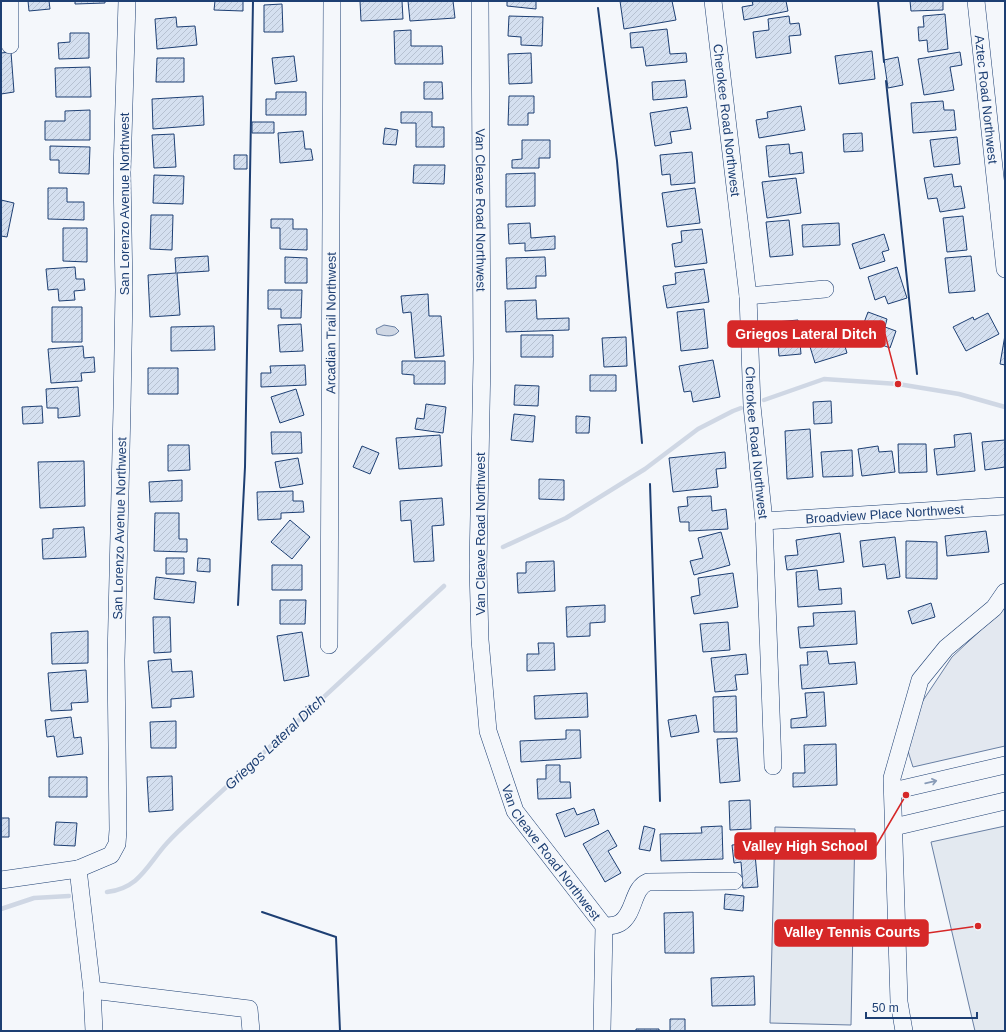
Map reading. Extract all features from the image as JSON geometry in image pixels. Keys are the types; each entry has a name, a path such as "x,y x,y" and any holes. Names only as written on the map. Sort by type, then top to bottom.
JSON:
{"street":[{"path":"10,1 10,45"},
{"name":"San Lorenzo Avenue Northwest","path":"78,869 111,855 117,844 118,830 116,660 124,290 122,172 127,1"},
{"name":"Arcadian Trail Northwest","path":"329,645 332,1"},
{"name":"Van Cleave Road Northwest","path":"480,1 482,359 478,567 480,640 488,730 515,811 604,926 602,1031"},
{"name":"Cherokee Road Northwest","path":"713,1 748,296 752,406 764,521 773,766"},
{"name":"Aztec Road Northwest","path":"976,1 1005,269"},
{"path":"748,296 825,289"},
{"name":"Broadview Place Northwest","path":"764,521 1005,506"},
{"path":"904,1031 899,1002 892,778 920,680 946,648 994,608 1005,592"},
{"path":"893,791 1005,765"},
{"path":"894,827 1005,801"},
{"path":"1,880 78,869 92,990 94,1031"},
{"path":"604,926 621,923 628,916 642,885 648,882 734,881"},
{"path":"92,990 249,1009 251,1031"}],"shaded area":[{"path":"384,325 395,327 399,331 392,336 377,334 376,329"},
{"path":"1005,604 1005,746 913,767 906,745 918,708 952,657 1001,611"},
{"path":"1005,826 1005,1031 975,1031 931,842"},
{"path":"775,827 855,829 851,1025 770,1023"}],"building":[{"path":"28,1 49,1 50,9 29,11"},
{"path":"75,1 105,1 105,3 75,4"},
{"path":"215,1 243,1 243,11 214,10"},
{"path":"360,1 402,1 403,19 361,21"},
{"path":"408,1 453,1 455,18 410,21"},
{"path":"507,1 536,1 536,9 507,6"},
{"path":"620,1 672,1 676,20 624,29"},
{"path":"752,1 786,1 788,11 744,20 742,7 753,5"},
{"path":"910,1 943,1 943,10 911,11"},
{"path":"282,4 283,32 264,32 264,5"},
{"path":"945,14 948,49 928,52 927,40 919,41 918,27 924,27 923,16"},
{"path":"509,16 543,17 542,46 521,45 521,37 508,36"},
{"path":"789,16 790,24 799,23 801,35 789,36 791,53 756,58 753,32 769,30 768,19"},
{"path":"176,17 177,27 195,26 197,45 157,49 155,19"},
{"path":"667,29 670,54 686,53 687,62 646,66 643,47 631,48 630,33"},
{"path":"411,30 411,46 442,46 443,64 395,64 394,31"},
{"path":"70,33 89,33 89,58 59,59 58,43 70,42"},
{"path":"872,51 875,79 839,84 835,56"},
{"path":"11,52 14,92 1,94 1,53"},
{"path":"960,52 962,65 950,67 954,90 924,95 918,59"},
{"path":"531,53 532,83 509,84 508,54"},
{"path":"294,56 297,81 275,84 272,58"},
{"path":"898,57 903,85 888,88 884,60"},
{"path":"157,58 184,58 184,82 156,82"},
{"path":"90,67 91,97 56,97 55,68"},
{"path":"685,80 687,97 653,100 652,82"},
{"path":"424,82 442,82 443,99 424,99"},
{"path":"276,92 306,92 306,115 266,115 266,99 276,99"},
{"path":"203,96 204,125 153,129 152,99"},
{"path":"509,96 534,96 534,113 528,113 528,125 508,125"},
{"path":"943,101 944,110 954,110 956,130 913,133 911,103"},
{"path":"801,106 805,130 759,138 756,120 768,118 767,112"},
{"path":"687,107 691,129 670,132 672,143 655,146 650,113"},
{"path":"90,110 90,140 45,140 45,121 65,121 65,111"},
{"path":"401,112 432,112 432,127 444,127 444,147 416,147 416,123 401,123"},
{"path":"252,122 274,122 274,133 252,133"},
{"path":"385,128 398,130 396,145 383,144"},
{"path":"303,131 305,149 311,149 313,160 280,163 278,133"},
{"path":"862,133 863,151 844,152 843,134"},
{"path":"174,134 176,167 154,168 152,135"},
{"path":"957,137 960,164 934,167 930,140"},
{"path":"522,140 550,140 550,158 539,158 539,168 512,168 512,160 522,159"},
{"path":"789,144 790,154 802,152 804,173 769,177 766,146"},
{"path":"50,146 90,147 89,174 59,173 59,160 50,160"},
{"path":"692,152 695,183 671,185 670,174 662,175 660,155"},
{"path":"234,155 247,155 247,169 234,169"},
{"path":"414,165 445,165 444,184 413,183"},
{"path":"535,173 535,206 506,207 506,174"},
{"path":"952,174 954,187 961,186 965,208 940,212 937,198 928,199 924,178"},
{"path":"154,175 184,176 183,204 153,203"},
{"path":"796,178 801,213 767,218 762,182"},
{"path":"48,188 67,188 67,202 84,202 84,220 48,219"},
{"path":"695,188 700,223 667,227 662,193"},
{"path":"1,200 14,203 7,237 1,236"},
{"path":"151,215 173,215 172,250 150,249"},
{"path":"963,216 967,250 947,252 943,218"},
{"path":"271,219 293,219 293,229 307,229 307,250 280,249 280,228 271,228"},
{"path":"789,220 793,255 770,257 766,222"},
{"path":"530,223 531,238 555,236 555,249 525,251 525,243 509,244 508,224"},
{"path":"839,223 840,245 803,247 802,225"},
{"path":"63,228 87,228 87,262 63,261"},
{"path":"702,229 707,263 675,267 672,244 682,242 681,231"},
{"path":"884,234 889,250 882,252 885,261 860,269 852,244"},
{"path":"208,256 209,271 177,273 180,315 150,317 148,275 176,273 175,258"},
{"path":"971,256 975,291 949,293 945,258"},
{"path":"285,257 307,258 307,283 285,283"},
{"path":"545,257 546,276 536,276 536,288 507,289 506,258"},
{"path":"75,267 76,279 84,279 85,290 74,291 75,300 59,301 58,289 48,290 46,269"},
{"path":"897,267 907,298 888,304 885,296 875,300 868,277"},
{"path":"704,269 709,302 667,308 663,286 676,284 675,273"},
{"path":"268,290 302,290 301,318 281,318 281,309 268,309"},
{"path":"428,294 429,316 441,316 444,356 415,358 411,312 403,313 401,296"},
{"path":"536,300 537,319 569,318 569,330 506,332 505,301"},
{"path":"52,307 82,307 82,342 52,342"},
{"path":"704,309 708,348 681,351 677,312"},
{"path":"868,312 887,319 885,327 896,331 890,348 859,336"},
{"path":"988,313 999,334 966,351 953,327 973,317 974,320"},
{"path":"798,320 801,354 779,356 776,322"},
{"path":"301,324 303,351 280,352 278,325"},
{"path":"214,326 215,350 171,351 171,327"},
{"path":"839,327 847,353 815,363 807,337"},
{"path":"521,335 553,335 553,357 521,357"},
{"path":"1005,335 1005,365 1000,364"},
{"path":"626,337 627,366 604,367 602,338"},
{"path":"83,346 84,358 94,357 95,372 81,373 82,381 51,383 48,349"},
{"path":"713,360 720,397 693,402 691,391 684,392 679,366"},
{"path":"402,361 445,361 445,384 414,384 414,375 402,374"},
{"path":"305,365 306,385 261,387 261,373 271,373 270,366"},
{"path":"148,368 178,368 178,394 148,394"},
{"path":"590,375 616,375 616,391 590,391"},
{"path":"515,385 539,386 538,406 514,405"},
{"path":"78,387 80,416 58,418 58,408 47,408 46,389"},
{"path":"296,389 304,415 280,423 271,397"},
{"path":"831,401 832,423 814,424 813,402"},
{"path":"426,404 446,407 443,433 415,429 417,418 424,419"},
{"path":"42,406 43,423 23,424 22,407"},
{"path":"514,414 535,416 533,442 511,440"},
{"path":"576,416 590,417 589,433 576,433"},
{"path":"810,429 813,477 787,479 785,431"},
{"path":"271,432 301,432 302,453 272,454"},
{"path":"971,433 975,471 937,475 934,449 955,447 954,435"},
{"path":"440,435 442,466 399,469 396,438"},
{"path":"1005,440 1005,467 985,470 982,442"},
{"path":"898,444 926,444 927,472 899,473"},
{"path":"168,445 189,445 190,470 168,471"},
{"path":"362,446 379,453 370,474 353,467"},
{"path":"878,446 879,452 892,451 895,472 862,476 858,449"},
{"path":"852,450 853,476 823,477 821,452"},
{"path":"725,452 726,468 716,469 718,487 673,492 669,458"},
{"path":"298,458 303,484 280,488 275,462"},
{"path":"84,461 85,506 40,508 38,462"},
{"path":"539,479 564,480 564,500 539,499"},
{"path":"182,480 182,501 150,502 149,482"},
{"path":"293,491 293,501 303,501 304,512 281,513 281,519 258,520 257,492"},
{"path":"711,496 712,511 726,509 728,529 689,531 689,522 680,522 678,507 688,506 687,497"},
{"path":"442,498 444,525 432,526 434,561 414,562 411,520 401,521 400,501"},
{"path":"155,513 179,513 179,539 187,539 187,552 154,551"},
{"path":"290,520 310,537 292,559 271,542"},
{"path":"84,527 86,557 43,559 42,539 53,538 53,529"},
{"path":"986,531 989,552 947,556 945,536"},
{"path":"721,532 730,565 694,575 690,561 703,558 698,538"},
{"path":"840,533 844,562 787,570 785,556 798,555 796,540"},
{"path":"895,537 900,577 887,579 885,564 863,567 860,541"},
{"path":"906,541 937,542 937,579 906,578"},
{"path":"166,558 184,558 184,574 166,574"},
{"path":"198,558 210,559 210,572 197,571"},
{"path":"554,561 555,591 518,593 517,573 526,573 526,562"},
{"path":"272,565 302,565 302,590 272,590"},
{"path":"817,570 819,590 841,588 842,604 798,607 796,572"},
{"path":"733,573 738,607 694,614 691,597 700,595 698,578"},
{"path":"156,577 196,582 194,603 154,599"},
{"path":"280,600 306,600 305,624 280,624"},
{"path":"931,603 935,617 912,624 908,611"},
{"path":"605,605 605,622 590,623 590,636 567,637 566,607"},
{"path":"855,611 857,644 800,648 798,627 814,626 813,613"},
{"path":"153,617 170,617 171,652 154,653"},
{"path":"728,622 730,650 703,652 700,624"},
{"path":"88,631 88,663 52,664 51,633"},
{"path":"302,632 309,676 284,681 277,636"},
{"path":"538,643 554,643 555,670 527,671 527,654 539,654"},
{"path":"827,651 829,664 855,662 857,684 802,689 800,665 808,665 807,652"},
{"path":"746,654 748,674 735,675 737,690 715,692 711,658"},
{"path":"171,659 172,672 192,671 194,697 171,699 171,707 152,708 148,661"},
{"path":"86,670 88,702 71,703 72,710 51,711 48,673"},
{"path":"824,692 826,726 791,728 791,719 807,717 805,693"},
{"path":"587,693 588,717 535,719 534,696"},
{"path":"736,696 737,732 714,732 713,697"},
{"path":"696,715 699,732 671,737 668,720"},
{"path":"71,717 74,738 81,737 83,754 57,757 54,736 47,737 45,720"},
{"path":"176,721 176,748 151,748 150,722"},
{"path":"566,730 580,730 581,758 521,762 520,741 566,739"},
{"path":"737,738 740,781 720,783 717,739"},
{"path":"836,744 837,785 793,787 793,773 805,773 804,745"},
{"path":"546,765 560,765 560,782 570,782 571,798 538,799 537,779 546,779"},
{"path":"172,776 173,810 149,812 147,777"},
{"path":"49,777 87,777 87,797 49,797"},
{"path":"750,800 751,829 730,830 729,801"},
{"path":"574,808 577,815 594,809 599,824 565,837 556,814"},
{"path":"1,818 9,818 9,837 1,837"},
{"path":"56,822 77,823 75,846 54,845"},
{"path":"644,826 655,829 650,851 639,849"},
{"path":"722,826 723,859 661,861 660,834 702,833 701,827"},
{"path":"608,830 617,846 608,851 621,873 605,882 583,844"},
{"path":"754,843 758,887 743,888 741,862 734,863 732,845"},
{"path":"725,894 744,896 743,911 724,909"},
{"path":"693,912 694,953 665,953 664,913"},
{"path":"754,976 755,1005 712,1006 711,978"},
{"path":"670,1019 685,1019 685,1031 670,1031"},
{"path":"636,1029 659,1029 659,1031 636,1031"}],"waterway":[{"name":"Griegos Lateral Ditch","path":"764,400 824,379 898,384 959,394 1005,407"},
{"name":"Griegos Lateral Ditch","path":"503,547 566,518 645,469 698,429 741,408"},
{"name":"Griegos Lateral Ditch","path":"107,892 118,890 135,881 167,843 181,829 444,586"},
{"name":"Griegos Lateral Ditch","path":"1,909 34,898 69,896"}],"wall":[{"path":"238,605 245,467 253,1"},
{"path":"878,1 884,62"},
{"path":"598,8 617,161 642,443"},
{"path":"886,81 917,374"},
{"path":"650,484 660,801"},
{"path":"262,912 336,937 340,1031"}],"place":[{"name":"Griegos Lateral Ditch","path":"898,384"},
{"name":"Valley High School","path":"906,795"},
{"name":"Valley Tennis Courts","path":"978,926"}]}
